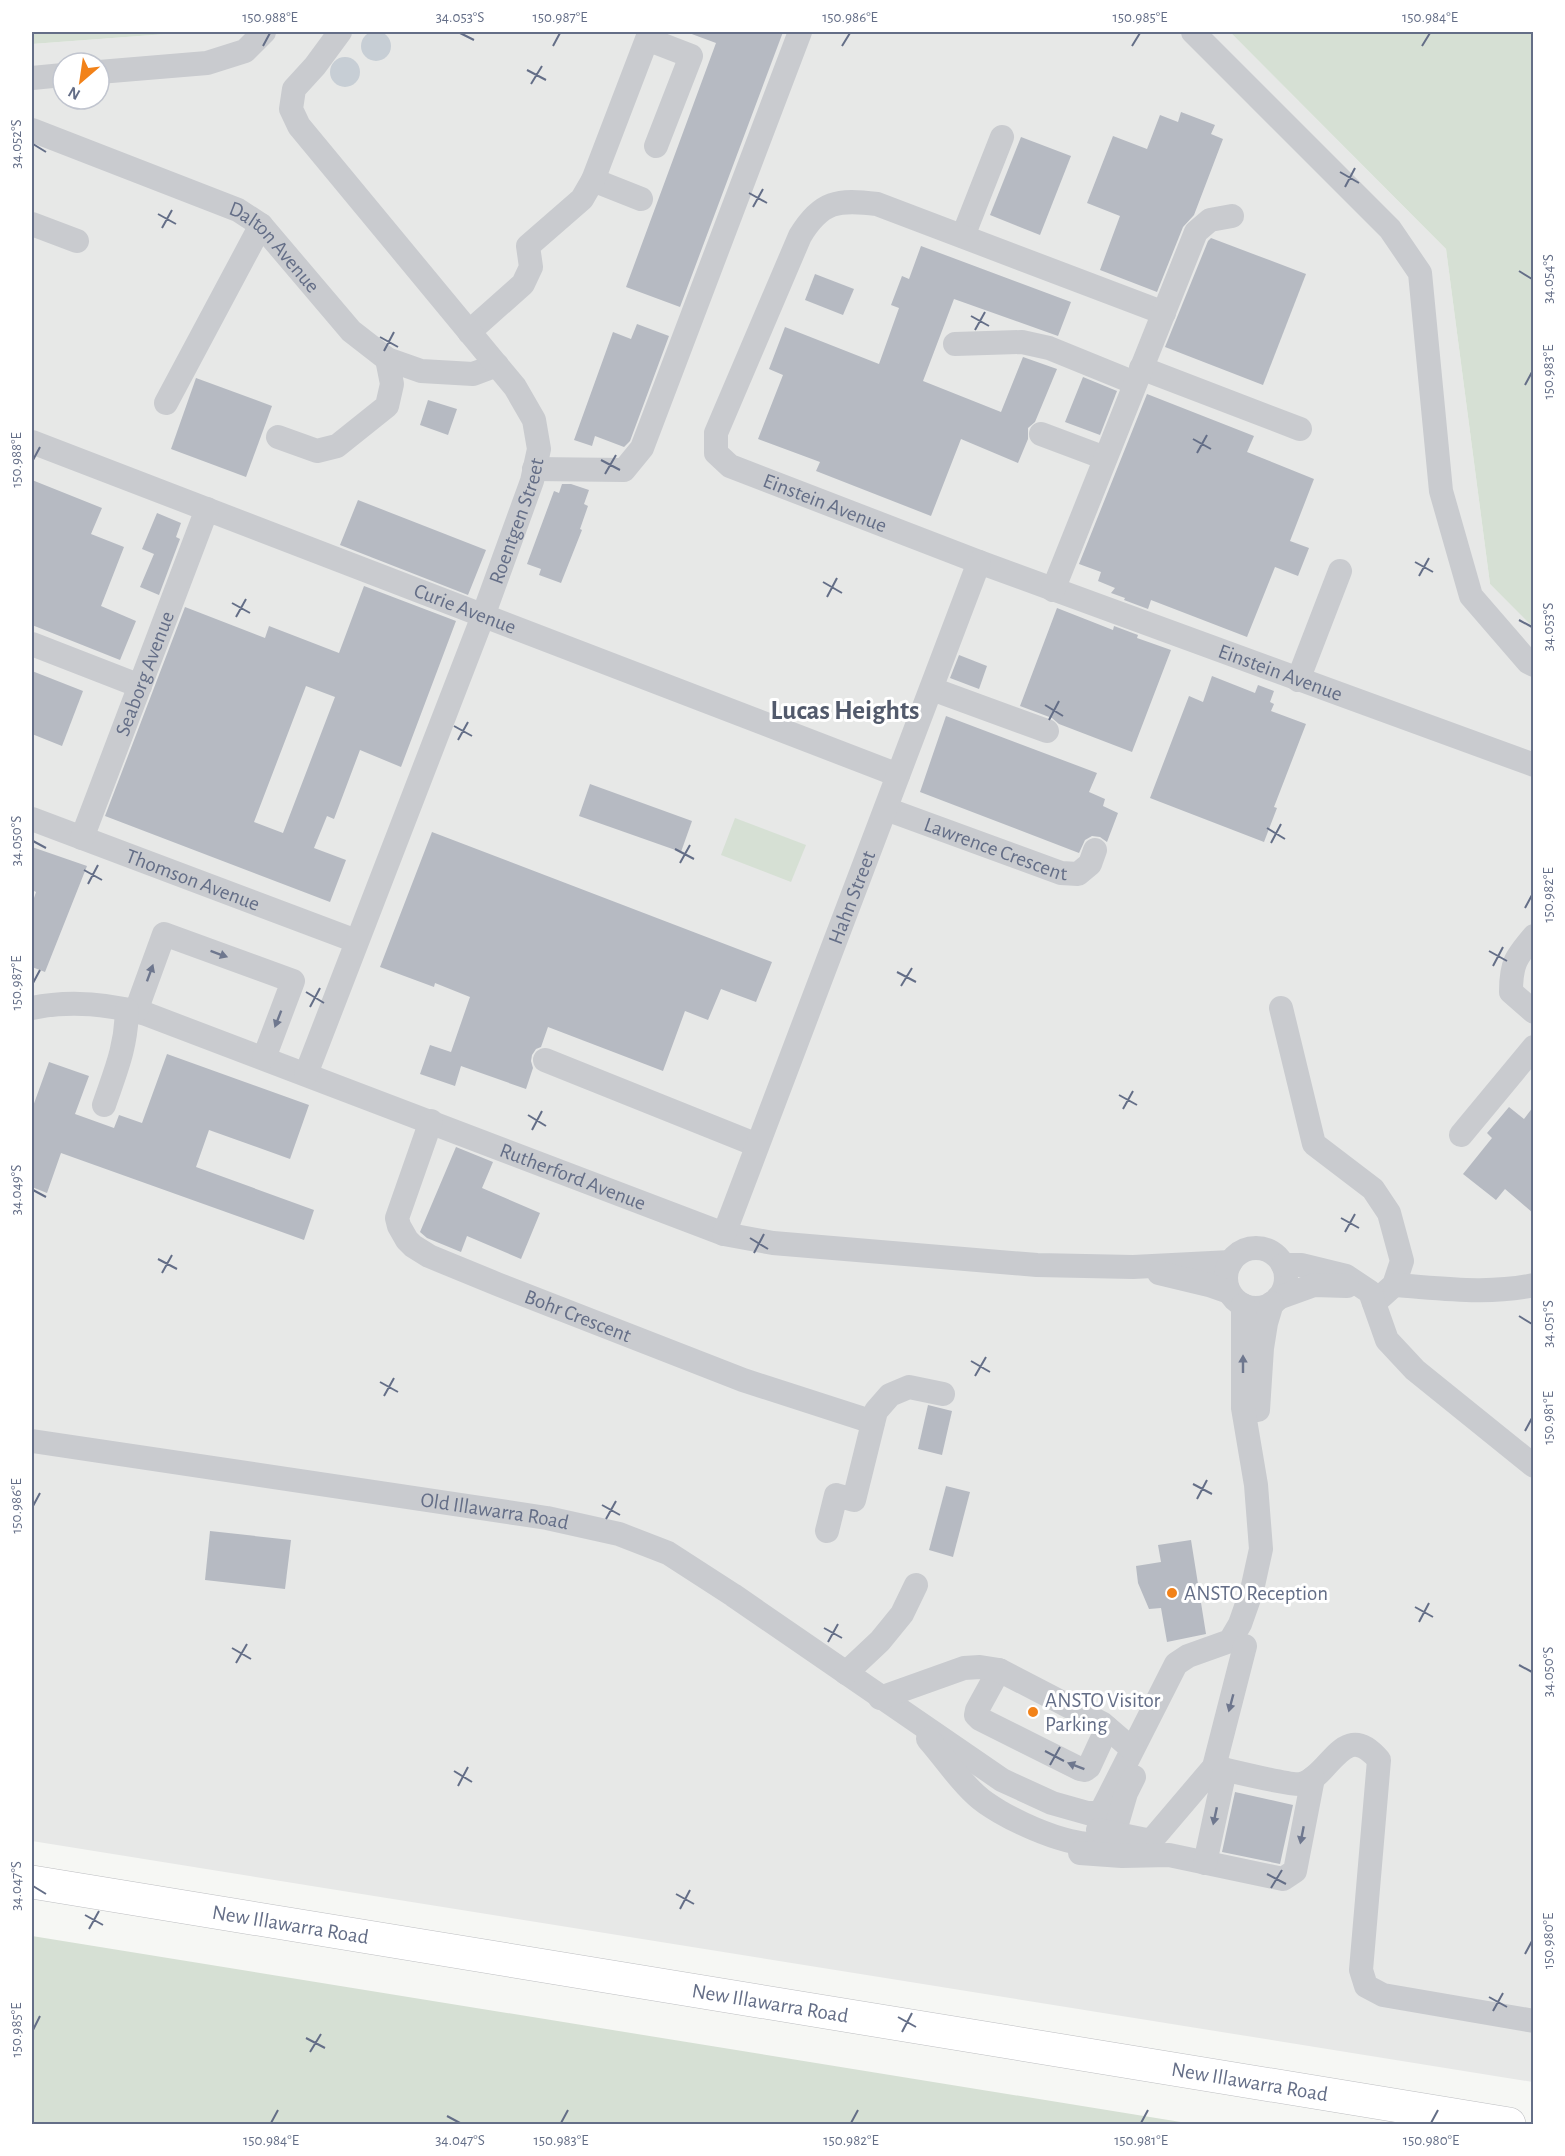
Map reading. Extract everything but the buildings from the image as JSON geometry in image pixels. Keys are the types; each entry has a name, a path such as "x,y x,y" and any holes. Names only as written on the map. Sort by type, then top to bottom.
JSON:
{"highway":[{"name":"New Illawarra Road","path":"32,1882 1509,2124"}],"lane":[{"path":"111,71 207,63 245,51 264,32"},
{"name":"Roentgen Street","path":"306,1074 483,616 532,481 538,449 534,420 515,387 299,126 291,109 294,89 315,66 340,32"},
{"path":"534,470 624,470 642,448 800,32"},
{"path":"1193,32 1390,229 1420,273 1441,492 1472,596 1533,665"},
{"path":"469,332 523,284 531,267 528,246 582,199 593,180 647,39 691,56 656,146"},
{"path":"32,78 51,76"},
{"name":"Dalton Avenue","path":"32,130 238,210 261,225 351,331 387,359 421,372 473,374 497,365"},
{"path":"963,236 1002,137"},
{"path":"593,180 641,199"},
{"name":"Einstein Avenue","path":"1164,313 877,204 850,201 828,206 810,219 800,236 716,433 716,453 730,466 979,562 1533,765"},
{"path":"1053,590 1196,232 1210,220 1232,216"},
{"path":"32,224 77,241"},
{"path":"166,403 261,225"},
{"path":"955,344 1022,342 1049,348 1300,429"},
{"path":"278,437 317,451 337,446 387,406 392,384 387,359"},
{"path":"1041,434 1105,458"},
{"name":"Curie Avenue","path":"32,442 898,775"},
{"name":"Seaborg Avenue","path":"82,838 207,509"},
{"name":"Hahn Street","path":"724,1234 979,562"},
{"path":"1298,680 1340,571"},
{"path":"32,644 140,686"},
{"path":"932,689 1047,731"},
{"name":"Lawrence Crescent","path":"885,809 1061,873 1078,874 1090,864 1095,850"},
{"name":"Thomson Avenue","path":"32,819 356,941"},
{"path":"104,1105 123,1051 131,1010 165,934 293,981 264,1058"},
{"path":"1533,936 1520,952 1511,969 1511,992 1533,1012"},
{"name":"Rutherford Avenue","path":"32,1008 64,1004 96,1004 131,1010 172,1022 724,1234 773,1244 1036,1265 1133,1267 1231,1262"},
{"path":"1281,1008 1314,1144 1373,1189 1389,1212 1402,1261 1394,1285"},
{"path":"1461,1135 1533,1047"},
{"path":"545,1060 757,1145"},
{"name":"Bohr Crescent","path":"430,1121 397,1218 402,1233 413,1246 429,1256 497,1284 743,1380 873,1422"},
{"path":"906,1715 1002,1780 1052,1803 1091,1814 1102,1810 1176,1664 1188,1656 1230,1641 1240,1624 1252,1590 1261,1549 1256,1485 1243,1408 1236,1298 1226,1276 1231,1262 1245,1250 1262,1248 1271,1252 1283,1265 1286,1282 1266,1323 1257,1406 1269,1466 1275,1530 1271,1573 1259,1619 1245,1646 1219,1768 1205,1863"},
{"path":"1283,1265 1301,1265 1346,1276 1372,1297 1387,1340 1415,1370 1533,1466"},
{"name":"Rutherford Avenue","path":"1133,1267 1209,1284 1236,1298"},
{"path":"1372,1297 1394,1285 1509,1290 1533,1285"},
{"path":"1236,1298 1263,1307 1314,1286 1346,1286 1372,1297"},
{"path":"826,1531 836,1496 854,1500 876,1411 890,1395 909,1387 943,1394"},
{"name":"Old Illawarra Road","path":"32,1441 547,1518 619,1534 668,1553 734,1594 906,1715"},
{"path":"846,1673 880,1641 902,1614 916,1585"},
{"path":"999,1812 1051,1835 1083,1843 1099,1843 1114,1834 1126,1793 1187,1673 1199,1664 1234,1655 1245,1646"},
{"path":"880,1698 964,1668 980,1667 999,1670 1103,1724 1132,1749"},
{"path":"999,1670 977,1710 976,1715 980,1719 1085,1770 1089,1767 1107,1728"},
{"path":"940,1676 927,1691 922,1705 924,1718 971,1769 996,1790 1048,1817 1151,1841 1219,1768"},
{"path":"906,1715 976,1796 1021,1831 1047,1845 1081,1853 1122,1856 1169,1855 1283,1879 1295,1871 1313,1778"},
{"path":"1219,1768 1300,1785 1313,1778 1341,1750 1353,1745 1371,1749 1379,1760 1361,1970 1366,1986 1383,1995 1533,2021"}],"shaded area":[{"path":"376,31 382,32 390,40 390,52 382,60 376,61 370,60 362,52 361,46 362,40 370,32"},
{"path":"32,32 193,32 32,44"},
{"path":"193,32 1230,32 1446,249 1490,584 1534,627 1533,2082 32,1841 32,44"},
{"path":"1230,32 1533,32 1533,627 1490,584 1446,249"},
{"path":"345,57 351,58 359,66 359,78 351,86 345,87 339,86 331,78 330,72 331,66 339,58"},
{"path":"735,818 806,845 791,882 721,855"},
{"path":"32,1936 1193,2124 32,2124"}],"place":[{"name":"ANSTO Reception","path":"1172,1593"},
{"name":"ANSTO Visitor Parking","path":"1033,1712"}],"district":[{"name":"Lucas Heights","path":"845,710"}]}
